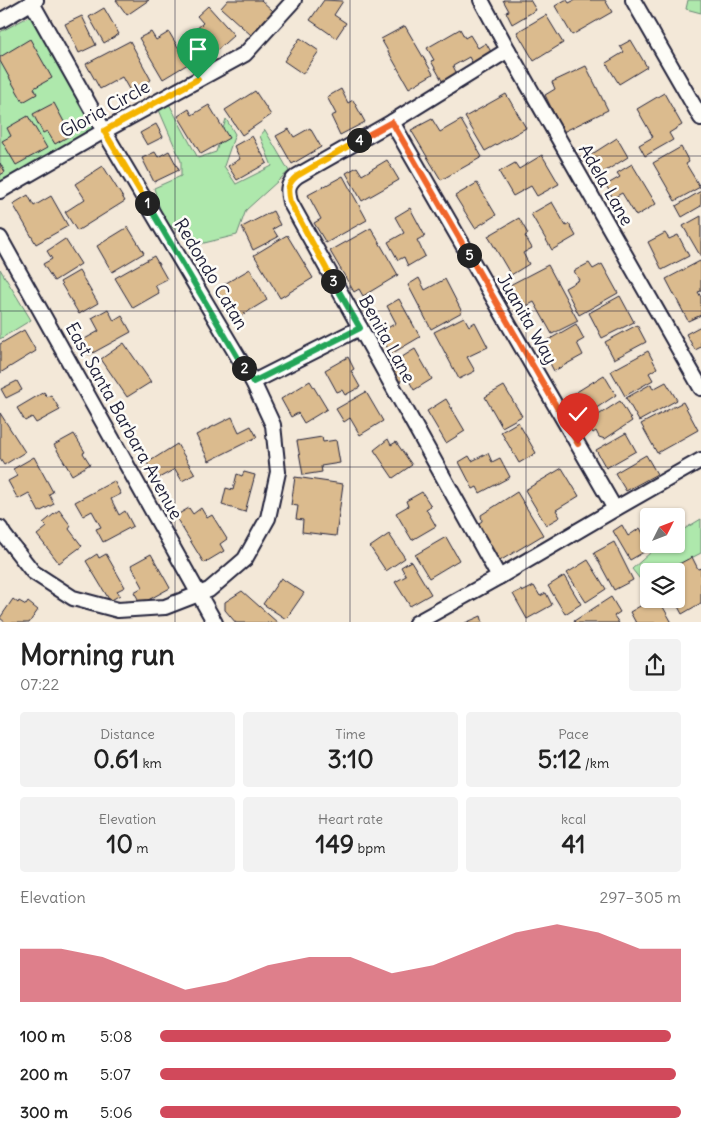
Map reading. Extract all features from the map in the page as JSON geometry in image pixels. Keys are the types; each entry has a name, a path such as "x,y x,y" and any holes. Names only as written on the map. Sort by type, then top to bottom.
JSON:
{"street":[{"name":"Gloria Circle","path":"0,191 104,131 245,54 294,0"},
{"name":"Adela Lane","path":"481,0 701,388"},
{"path":"633,0 701,118"},
{"name":"Redondo Catan","path":"0,528 33,572 73,598 118,610 166,607 209,590 244,559 268,518 278,472 273,425 253,382 104,131 34,1"},
{"path":"0,21 34,1"},
{"name":"Benita Lane","path":"499,577 290,202 288,188 290,181 297,176 392,122 508,50"},
{"name":"Juanita Way","path":"392,122 615,509"},
{"name":"East Santa Barbara Avenue","path":"0,238 216,622"},
{"path":"253,382 360,328"},
{"path":"416,622 499,577 701,460"}],"green space":[{"path":"688,0 701,0 701,13 686,9"},
{"path":"32,15 97,129 0,183 0,32"},
{"path":"167,100 198,158 216,152 226,119 235,134 224,166 236,184 272,166 260,136 265,130 289,171 246,210 237,235 196,245 163,220 154,188 181,176 181,161 159,110"},
{"path":"0,269 31,320 0,339"},
{"path":"701,519 701,553 682,563 640,563 640,579 632,569 650,553 685,553 685,529"}],"building":[{"path":"116,0 149,0 127,15"},
{"path":"228,0 261,0 273,11 251,35 221,8"},
{"path":"324,0 343,1 334,15 346,23 336,38 310,20"},
{"path":"503,0 530,0 536,10 512,24 506,12 509,11"},
{"path":"565,0 569,3 575,0 605,0 612,12 572,35 555,6"},
{"path":"208,6 234,35 205,61 185,39 203,23 197,16"},
{"path":"104,8 119,34 104,43 89,17"},
{"path":"546,15 563,43 534,61 517,32"},
{"path":"82,16 96,45 79,53 65,24"},
{"path":"405,26 433,74 409,88 381,39"},
{"path":"460,29 465,38 470,35 478,48 486,43 494,57 475,68 469,57 453,66 458,76 444,84 431,61 434,60 427,48"},
{"path":"151,32 156,40 169,32 188,64 163,79 139,38"},
{"path":"300,38 319,51 303,74 284,61"},
{"path":"30,39 52,78 34,88 37,94 23,102 0,61 0,57"},
{"path":"631,40 647,67 619,84 606,63 624,52 620,46"},
{"path":"130,41 151,80 130,91 122,77 100,89 86,64"},
{"path":"586,66 608,110 563,132 545,95 555,89 552,82"},
{"path":"341,89 348,103 353,100 365,122 340,135 331,116 336,114 327,97"},
{"path":"255,91 271,115 242,135 225,110"},
{"path":"664,93 682,125 669,133 673,140 645,156 639,145 653,137 637,109"},
{"path":"506,94 526,128 485,151 465,117"},
{"path":"54,103 71,135 55,144 47,131 43,133 33,114"},
{"path":"209,105 229,138 201,154 178,116 189,109 192,115"},
{"path":"28,116 47,148 16,165 2,141 11,136 7,128"},
{"path":"432,119 440,132 461,120 482,157 441,180 411,130"},
{"path":"156,124 163,137 147,145 140,133"},
{"path":"310,128 321,147 292,164 276,136 289,129 294,137"},
{"path":"252,136 267,163 237,180 228,166 240,159 234,146"},
{"path":"617,138 628,157 601,174 589,156"},
{"path":"681,147 689,162 686,164 700,187 675,201 653,163"},
{"path":"169,151 179,170 154,182 142,158 155,152 158,157"},
{"path":"542,155 559,184 537,196 531,186 513,196 499,172 515,163 519,169"},
{"path":"387,160 399,180 362,201 346,173 357,167 362,175"},
{"path":"0,163 5,172 0,175"},
{"path":"632,164 656,204 636,216 622,193 613,198 606,185 620,177 617,173"},
{"path":"103,166 125,201 77,231 65,212 85,199 75,184"},
{"path":"343,176 367,220 326,243 314,223 321,219 308,195"},
{"path":"477,183 496,215 475,228 455,196"},
{"path":"701,191 701,206 682,217 676,206"},
{"path":"28,195 34,206 51,196 68,226 36,244 13,204"},
{"path":"552,202 566,226 569,224 576,236 552,250 531,214"},
{"path":"410,208 425,236 417,240 425,256 408,266 404,257 398,260 388,242 404,233 395,217"},
{"path":"273,211 280,225 273,229 278,237 253,250 242,227"},
{"path":"701,216 701,257 683,226"},
{"path":"519,218 528,234 525,236 532,248 523,253 529,264 511,275 488,236"},
{"path":"128,227 144,253 112,272 97,246"},
{"path":"371,228 398,275 363,296 359,289 354,292 330,251"},
{"path":"665,233 669,239 678,235 689,256 662,270 648,242"},
{"path":"287,235 313,278 280,298 254,255"},
{"path":"65,239 81,264 54,281 43,264 52,259 47,251"},
{"path":"154,256 167,279 155,285 159,293 133,308 115,278"},
{"path":"700,261 701,291 698,292 701,297 701,315 688,321 666,279"},
{"path":"589,263 593,269 602,264 618,293 579,315 565,288 579,280 574,271"},
{"path":"548,265 578,321 552,334 534,302 519,310 506,287"},
{"path":"250,269 267,300 234,320 216,289"},
{"path":"79,271 98,303 79,314 60,282"},
{"path":"419,278 425,290 445,279 462,312 431,329 408,285"},
{"path":"620,296 634,322 602,338 589,313"},
{"path":"399,299 420,337 391,354 379,333 396,323 387,306"},
{"path":"108,309 114,321 122,316 131,332 89,355 81,341 99,331 92,318"},
{"path":"464,317 469,326 475,322 488,347 467,357 475,371 459,379 434,332"},
{"path":"576,324 584,339 577,343 583,355 554,371 544,352 547,350 543,343"},
{"path":"637,325 646,342 614,359 605,342"},
{"path":"701,326 701,347 695,350 686,334"},
{"path":"24,330 36,351 0,373 0,344"},
{"path":"124,343 151,382 127,397 101,359"},
{"path":"415,349 432,379 414,390 407,377 399,382 389,365"},
{"path":"648,351 657,368 649,373 653,380 625,396 611,371"},
{"path":"348,357 354,369 351,371 360,387 345,395 342,390 337,392 325,370"},
{"path":"604,375 616,395 589,413 583,411 580,405 577,407 570,396"},
{"path":"17,381 22,390 6,398 1,389"},
{"path":"310,381 327,409 304,423 298,413 291,417 281,399"},
{"path":"666,382 677,400 639,421 626,398 651,384 653,389"},
{"path":"504,386 522,416 502,427 485,397"},
{"path":"44,392 47,397 51,395 60,410 36,423 32,417 25,421 17,408"},
{"path":"366,392 383,421 360,435 350,418 344,422 336,409"},
{"path":"446,399 465,431 446,443 427,411"},
{"path":"620,401 632,421 605,439 599,437 596,431 593,433 586,423"},
{"path":"683,402 698,430 657,453 641,424"},
{"path":"0,413 25,452 4,465 0,459"},
{"path":"232,417 239,432 251,426 257,437 209,461 196,435"},
{"path":"518,422 536,453 519,463 501,432"},
{"path":"626,433 636,451 606,468 596,450"},
{"path":"74,434 90,464 72,475 54,445"},
{"path":"322,437 323,442 336,440 340,463 321,466 322,472 303,475 297,441"},
{"path":"388,439 391,445 396,442 412,465 393,478 374,450"},
{"path":"177,444 195,474 182,481 175,469 157,479 147,463"},
{"path":"488,453 492,462 500,458 510,477 480,493 477,487 473,489 459,462 469,456 472,461"},
{"path":"646,455 657,474 626,491 615,473"},
{"path":"34,457 53,492 49,494 54,504 39,512 29,493 18,499 8,481 17,476 13,469"},
{"path":"562,468 579,496 556,510 560,517 546,525 525,490"},
{"path":"244,472 255,475 245,512 222,505 226,488 233,490 237,474 242,476"},
{"path":"295,477 343,484 336,536 302,532 303,520 296,519 298,506 291,505"},
{"path":"114,481 121,494 111,499 119,515 125,511 133,526 103,542 96,529 101,527 92,511 83,516 75,502"},
{"path":"422,492 431,506 426,509 436,526 412,540 396,513 408,506 406,501"},
{"path":"517,492 543,535 498,562 476,525 482,521 481,515"},
{"path":"189,508 193,514 201,508 207,518 212,515 227,539 220,544 224,551 204,563 175,516"},
{"path":"59,510 71,526 69,529 82,546 59,563 37,535 47,527 43,523"},
{"path":"622,525 628,536 640,528 640,553 642,553 630,560 613,531"},
{"path":"389,534 405,558 386,571 370,547"},
{"path":"446,537 459,560 429,578 415,555"},
{"path":"614,542 633,580 614,590 594,553"},
{"path":"97,554 99,558 106,554 125,587 117,591 120,595 110,601 86,561"},
{"path":"151,554 170,588 141,604 134,592 143,587 131,565"},
{"path":"692,557 698,569 701,568 701,603 682,614 679,608 685,608 685,563 681,563"},
{"path":"588,560 606,589 586,602 567,573"},
{"path":"411,561 431,594 410,606 395,582 406,576 401,567"},
{"path":"564,576 581,604 565,614 548,586"},
{"path":"281,578 304,593 286,619 263,604"},
{"path":"534,586 540,596 546,593 552,605 527,619 513,594"},
{"path":"242,591 277,622 235,622 225,610 225,602"},
{"path":"611,597 620,612 614,616 618,622 574,621"},
{"path":"13,599 18,603 19,601 26,605 28,602 38,610 30,622 5,622 0,618"},
{"path":"640,606 640,608 664,608 671,621 635,622 630,612"},
{"path":"481,616 483,622 467,622"}],"route":[{"path":"198,79 104,131 253,382 360,328 290,202 288,188 290,181 297,176 392,122 578,444"}]}
